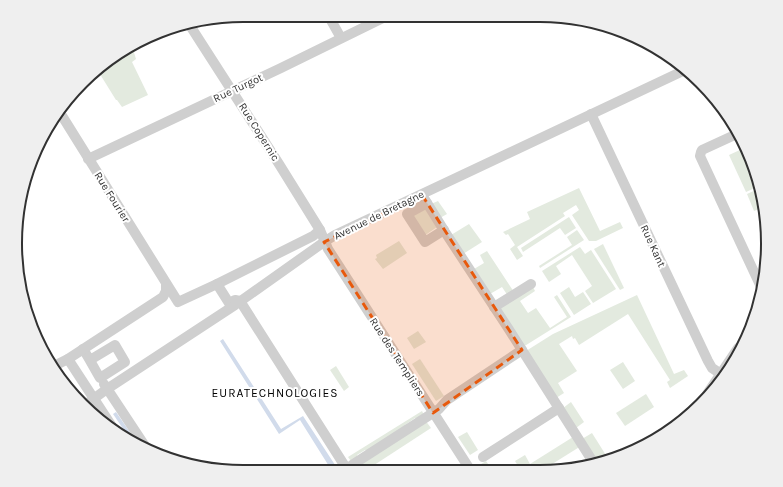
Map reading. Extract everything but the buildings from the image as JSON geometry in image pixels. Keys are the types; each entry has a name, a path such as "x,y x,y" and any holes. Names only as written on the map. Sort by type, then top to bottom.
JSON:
{"street":[{"path":"332,22 341,38"},
{"name":"Rue Turgot","path":"88,159 374,22"},
{"name":"Rue Copernic","path":"193,28 320,230 324,242"},
{"name":"Avenue de Bretagne","path":"90,401 105,386 209,322 335,235 425,199 591,114 680,72"},
{"name":"Rue Kant","path":"591,114 708,361 712,368 719,373"},
{"name":"Rue Fourier","path":"62,116 166,284"},
{"path":"733,136 702,150 700,152 700,156 758,280"},
{"path":"444,230 425,242 407,214 425,199 591,459"},
{"name":"Avenue de Bretagne","path":"166,284 178,302 313,236 320,230"},
{"name":"Rue des Templiers","path":"324,242 467,465"},
{"path":"58,364 68,359 163,297 166,291 166,284"},
{"path":"216,284 229,303 235,300 240,301 345,465"},
{"path":"494,307 531,284"},
{"path":"83,349 90,360"},
{"path":"352,465 439,409 447,400 522,350"},
{"path":"68,359 90,401 98,411"},
{"path":"105,386 140,439"},
{"path":"483,457 559,408"}],"highlighted area":[{"path":"422,195 522,350 433,413 324,242"}],"shaded area":[{"path":"134,52 136,59 132,62 148,95 122,107 100,75 120,59"},
{"path":"740,150 754,188 746,192 729,155"},
{"path":"579,188 600,231 620,222 623,228 596,241 589,241 572,215 579,210 576,205 563,213 565,216 517,247 523,256 517,260 510,249 515,245 508,234 506,235 503,232 530,219 527,212"},
{"path":"754,191 758,209 754,211 747,194"},
{"path":"438,201 447,214 440,218 431,204"},
{"path":"424,207 437,227 424,236 410,214"},
{"path":"569,217 576,228 565,235 560,228 523,252 521,248"},
{"path":"469,224 482,242 463,254 451,235"},
{"path":"577,230 584,240 540,268 539,266 572,245 567,237"},
{"path":"399,241 407,253 383,269 375,259 377,258 376,255"},
{"path":"603,244 624,288 620,290 594,249"},
{"path":"580,247 585,254 591,250 616,289 593,303 585,291 592,286 572,255 556,266 561,274 549,282 542,271"},
{"path":"487,251 514,292 508,296 502,287 490,294 474,269 484,263 480,255"},
{"path":"533,287 535,291 520,301 528,313 536,308 550,328 567,317 554,297 557,295 571,317 523,347 499,309"},
{"path":"569,287 575,297 583,292 591,304 574,315 560,293"},
{"path":"637,295 674,374 684,370 688,376 670,388 667,382 670,380 628,314 579,345 572,336 559,344 577,371 558,383 564,393 556,398 526,351 553,334"},
{"path":"418,331 426,342 414,349 407,338"},
{"path":"420,359 444,396 436,401 412,364"},
{"path":"623,362 635,381 623,389 610,370"},
{"path":"336,366 349,387 344,391 330,370"},
{"path":"646,394 654,407 625,426 616,413"},
{"path":"571,402 584,422 576,428 563,408"},
{"path":"422,411 424,415 417,420 415,418 367,451 365,450 357,455 358,457 351,461 348,457"},
{"path":"425,420 431,428 374,465 355,465"},
{"path":"467,432 478,450 470,455 458,437"},
{"path":"592,433 606,455 594,458 582,439"},
{"path":"573,437 581,446 551,465 517,465 515,461 525,455 530,464"},
{"path":"486,461 489,465 480,465"}],"water":[{"path":"223,339 281,429 303,416 335,465 328,465 300,420 279,434 220,341"},
{"path":"116,412 131,434 124,430 113,414"}],"district":[{"name":"EURATECHNOLOGIES","path":"275,393"}]}
